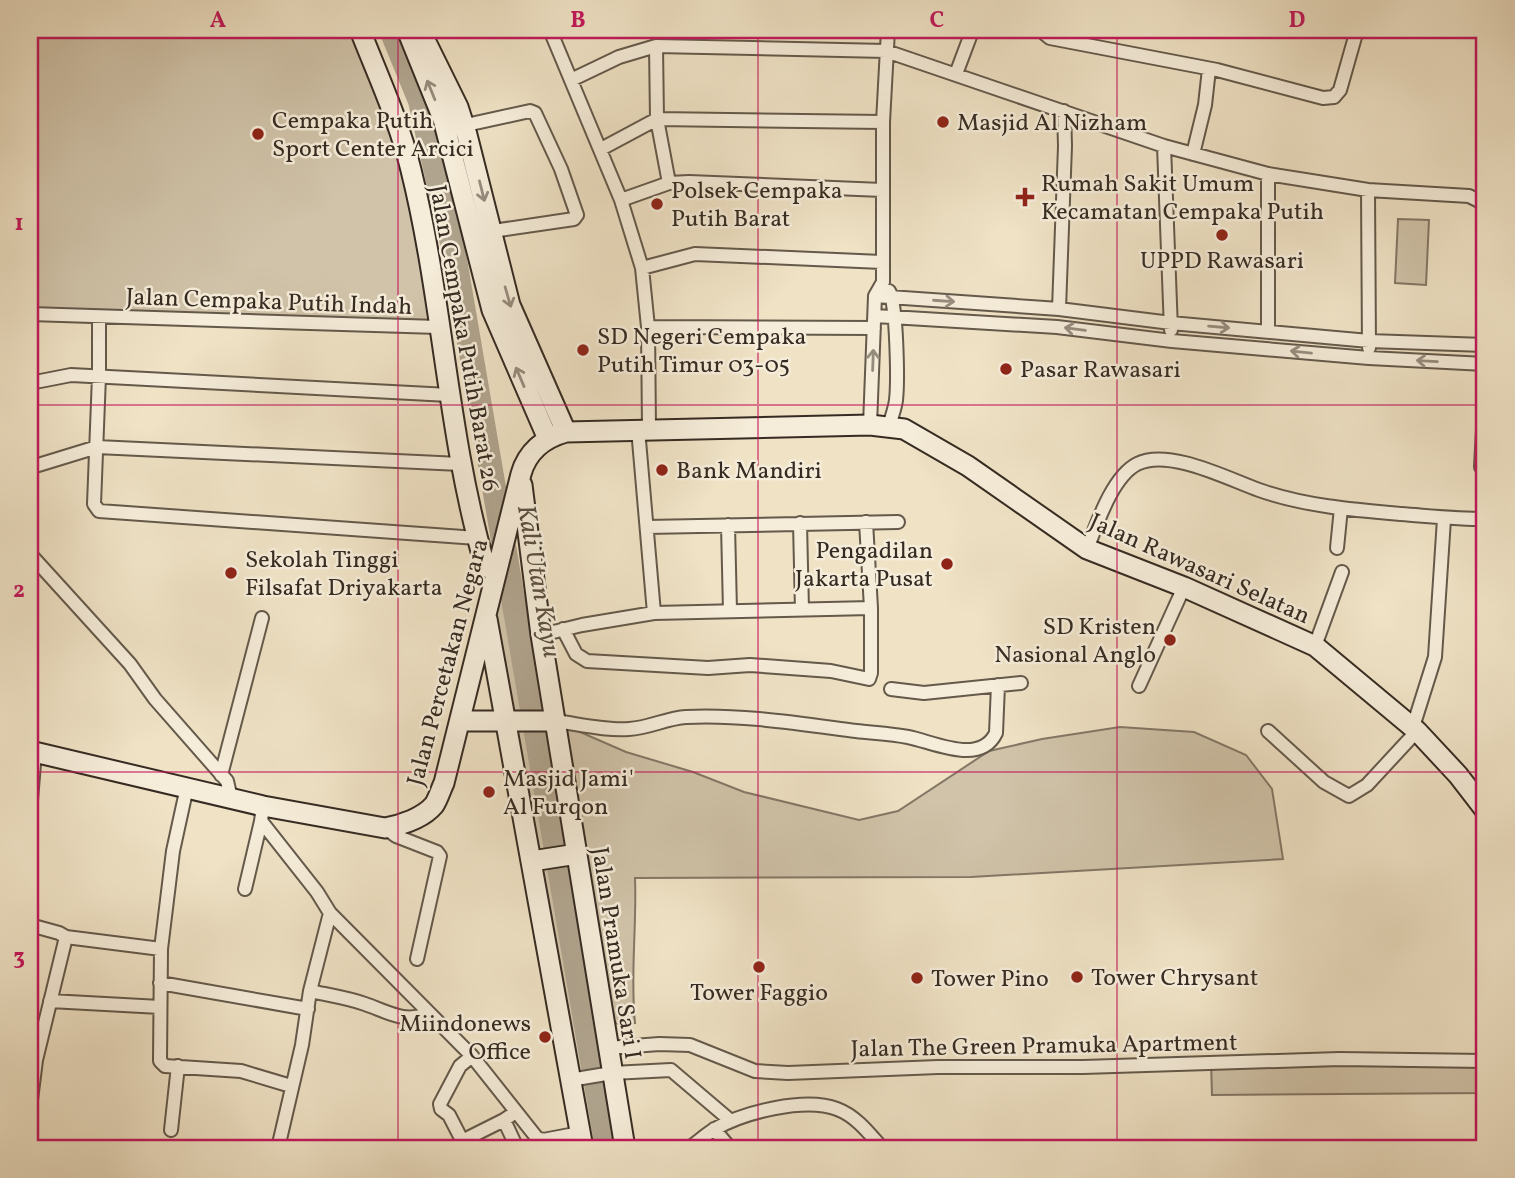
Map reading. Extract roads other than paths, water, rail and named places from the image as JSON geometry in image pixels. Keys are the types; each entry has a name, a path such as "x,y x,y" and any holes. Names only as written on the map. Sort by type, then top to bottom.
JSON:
{"street":[{"name":"Jalan Cempaka Putih Barat 26","path":"360,30 396,119 411,168 421,215 460,464 485,566 495,571"},
{"path":"550,30 621,200 642,268 648,327 643,429 654,613"},
{"path":"888,30 883,122 883,282 876,296 874,322 888,427"},
{"path":"1040,30 1050,38 1209,69 1323,98 1334,97 1340,90 1357,30"},
{"path":"416,34 455,128 492,231 510,305 557,435"},
{"path":"956,74 971,34"},
{"path":"571,80 619,57 656,46 886,51 1164,146 1268,174 1368,190 1469,196 1485,204"},
{"path":"656,46 657,119 669,183"},
{"path":"1192,154 1205,106 1209,69"},
{"path":"455,128 530,110 535,113 561,169 577,215 573,219 472,236"},
{"path":"1059,309 1064,111"},
{"path":"601,149 657,119 883,122"},
{"path":"455,128 472,236 492,310 557,435"},
{"path":"1164,146 1172,341"},
{"path":"1268,174 1268,331"},
{"path":"621,200 669,183 689,182 882,190"},
{"path":"1368,190 1369,358"},
{"path":"642,268 695,254 882,262"},
{"path":"883,282 893,297 895,317 896,400 888,427"},
{"path":"876,296 1059,309 1171,323 1368,341 1485,345"},
{"path":"30,307 58,311 61,315"},
{"name":"Jalan Cempaka Putih Indah","path":"30,314 439,327"},
{"name":"Jalan Cempaka Putih Indah","path":"99,317 94,504 102,512 477,537"},
{"path":"648,327 874,322 895,317 1057,327 1172,341 1369,358 1485,363"},
{"path":"30,383 71,375 449,396"},
{"path":"1481,467 1485,392"},
{"path":"557,435 643,429 888,427"},
{"name":"Jalan Rawasari Selatan","path":"888,427 968,466 1087,549 1184,587 1315,646 1415,729 1458,775 1485,810"},
{"name":"Jalan Percetakan Negara","path":"386,828 407,822 433,806 444,783 495,571 526,458 557,435"},
{"path":"34,466 97,447 460,464"},
{"path":"1087,549 1120,478 1139,463 1157,458 1194,466 1264,492 1341,508 1444,519 1485,519"},
{"name":"Jalan Pramuka Sari I","path":"521,474 552,721 608,1048 606,1074 625,1148"},
{"path":"1337,548 1341,508"},
{"path":"1268,730 1324,782 1349,796 1367,785 1415,729 1435,657 1444,519"},
{"path":"563,629 576,654 587,661 698,668 750,665 831,671 869,679 871,608 866,522"},
{"path":"647,527 898,522"},
{"path":"800,523 802,610"},
{"path":"728,525 730,611"},
{"path":"30,554 130,664 155,699 230,786 231,798"},
{"path":"1315,646 1342,572"},
{"path":"1139,686 1184,587"},
{"path":"541,635 654,613 871,608"},
{"path":"262,813 330,913 472,1056 537,1138 582,1141 575,1079 534,861 513,722 486,614"},
{"path":"221,775 262,618"},
{"path":"891,689 924,693 1021,683"},
{"path":"460,721 552,721 629,729 684,717 718,718 785,722 909,737 955,749 971,749 981,748 996,733 998,685"},
{"path":"30,813 33,752 231,798 262,813 386,828 396,836 437,852 440,856 417,958"},
{"path":"187,787 173,850 161,949 160,1061 164,1066 241,1072 291,1086"},
{"path":"245,889 262,813"},
{"path":"534,861 574,854"},
{"path":"278,1148 302,1045 310,991 330,913"},
{"path":"30,925 66,937 161,949"},
{"path":"30,1142 33,1060 66,937"},
{"path":"160,983 308,1009"},
{"path":"310,991 364,1003 401,1018 420,1017 429,1013"},
{"path":"50,1001 160,1007"},
{"name":"Jalan The Green Pramuka Apartment","path":"608,1048 659,1044 690,1045 755,1070 788,1073 1339,1059 1485,1061"},
{"path":"472,1056 460,1066 440,1104 441,1109 449,1115 464,1145 517,1113"},
{"path":"171,1130 178,1066"},
{"path":"575,1079 671,1070 731,1121"},
{"path":"689,1148 714,1129 731,1121 789,1106 836,1109 858,1121 882,1148"},
{"path":"504,1120 517,1148"},
{"path":"714,1129 730,1148"}],"waterway":[{"name":"Kali Utan Kayu","path":"391,30 420,101 453,248 607,1148"}],"place":[{"name":"Masjid Al Nizham","path":"943,122"},
{"name":"Cempaka Putih Sport Center Arcici","path":"258,134"},
{"name":"Rumah Sakit Umum Kecamatan Cempaka Putih","path":"1025,197"},
{"name":"Polsek Cempaka Putih Barat","path":"657,204"},
{"name":"UPPD Rawasari","path":"1222,235"},
{"name":"SD Negeri Cempaka Putih Timur 03-05","path":"583,350"},
{"name":"Pasar Rawasari","path":"1006,369"},
{"name":"Bank Mandiri","path":"662,470"},
{"name":"Pengadilan Jakarta Pusat","path":"947,564"},
{"name":"Sekolah Tinggi Filsafat Driyakarta","path":"231,573"},
{"name":"SD Kristen Nasional Anglo","path":"1170,640"},
{"name":"Masjid Jami' Al Furqon","path":"489,792"},
{"name":"Tower Faggio","path":"759,967"},
{"name":"Tower Chrysant","path":"1077,977"},
{"name":"Tower Pino","path":"917,978"},
{"name":"Miindonews Office","path":"545,1037"}]}
